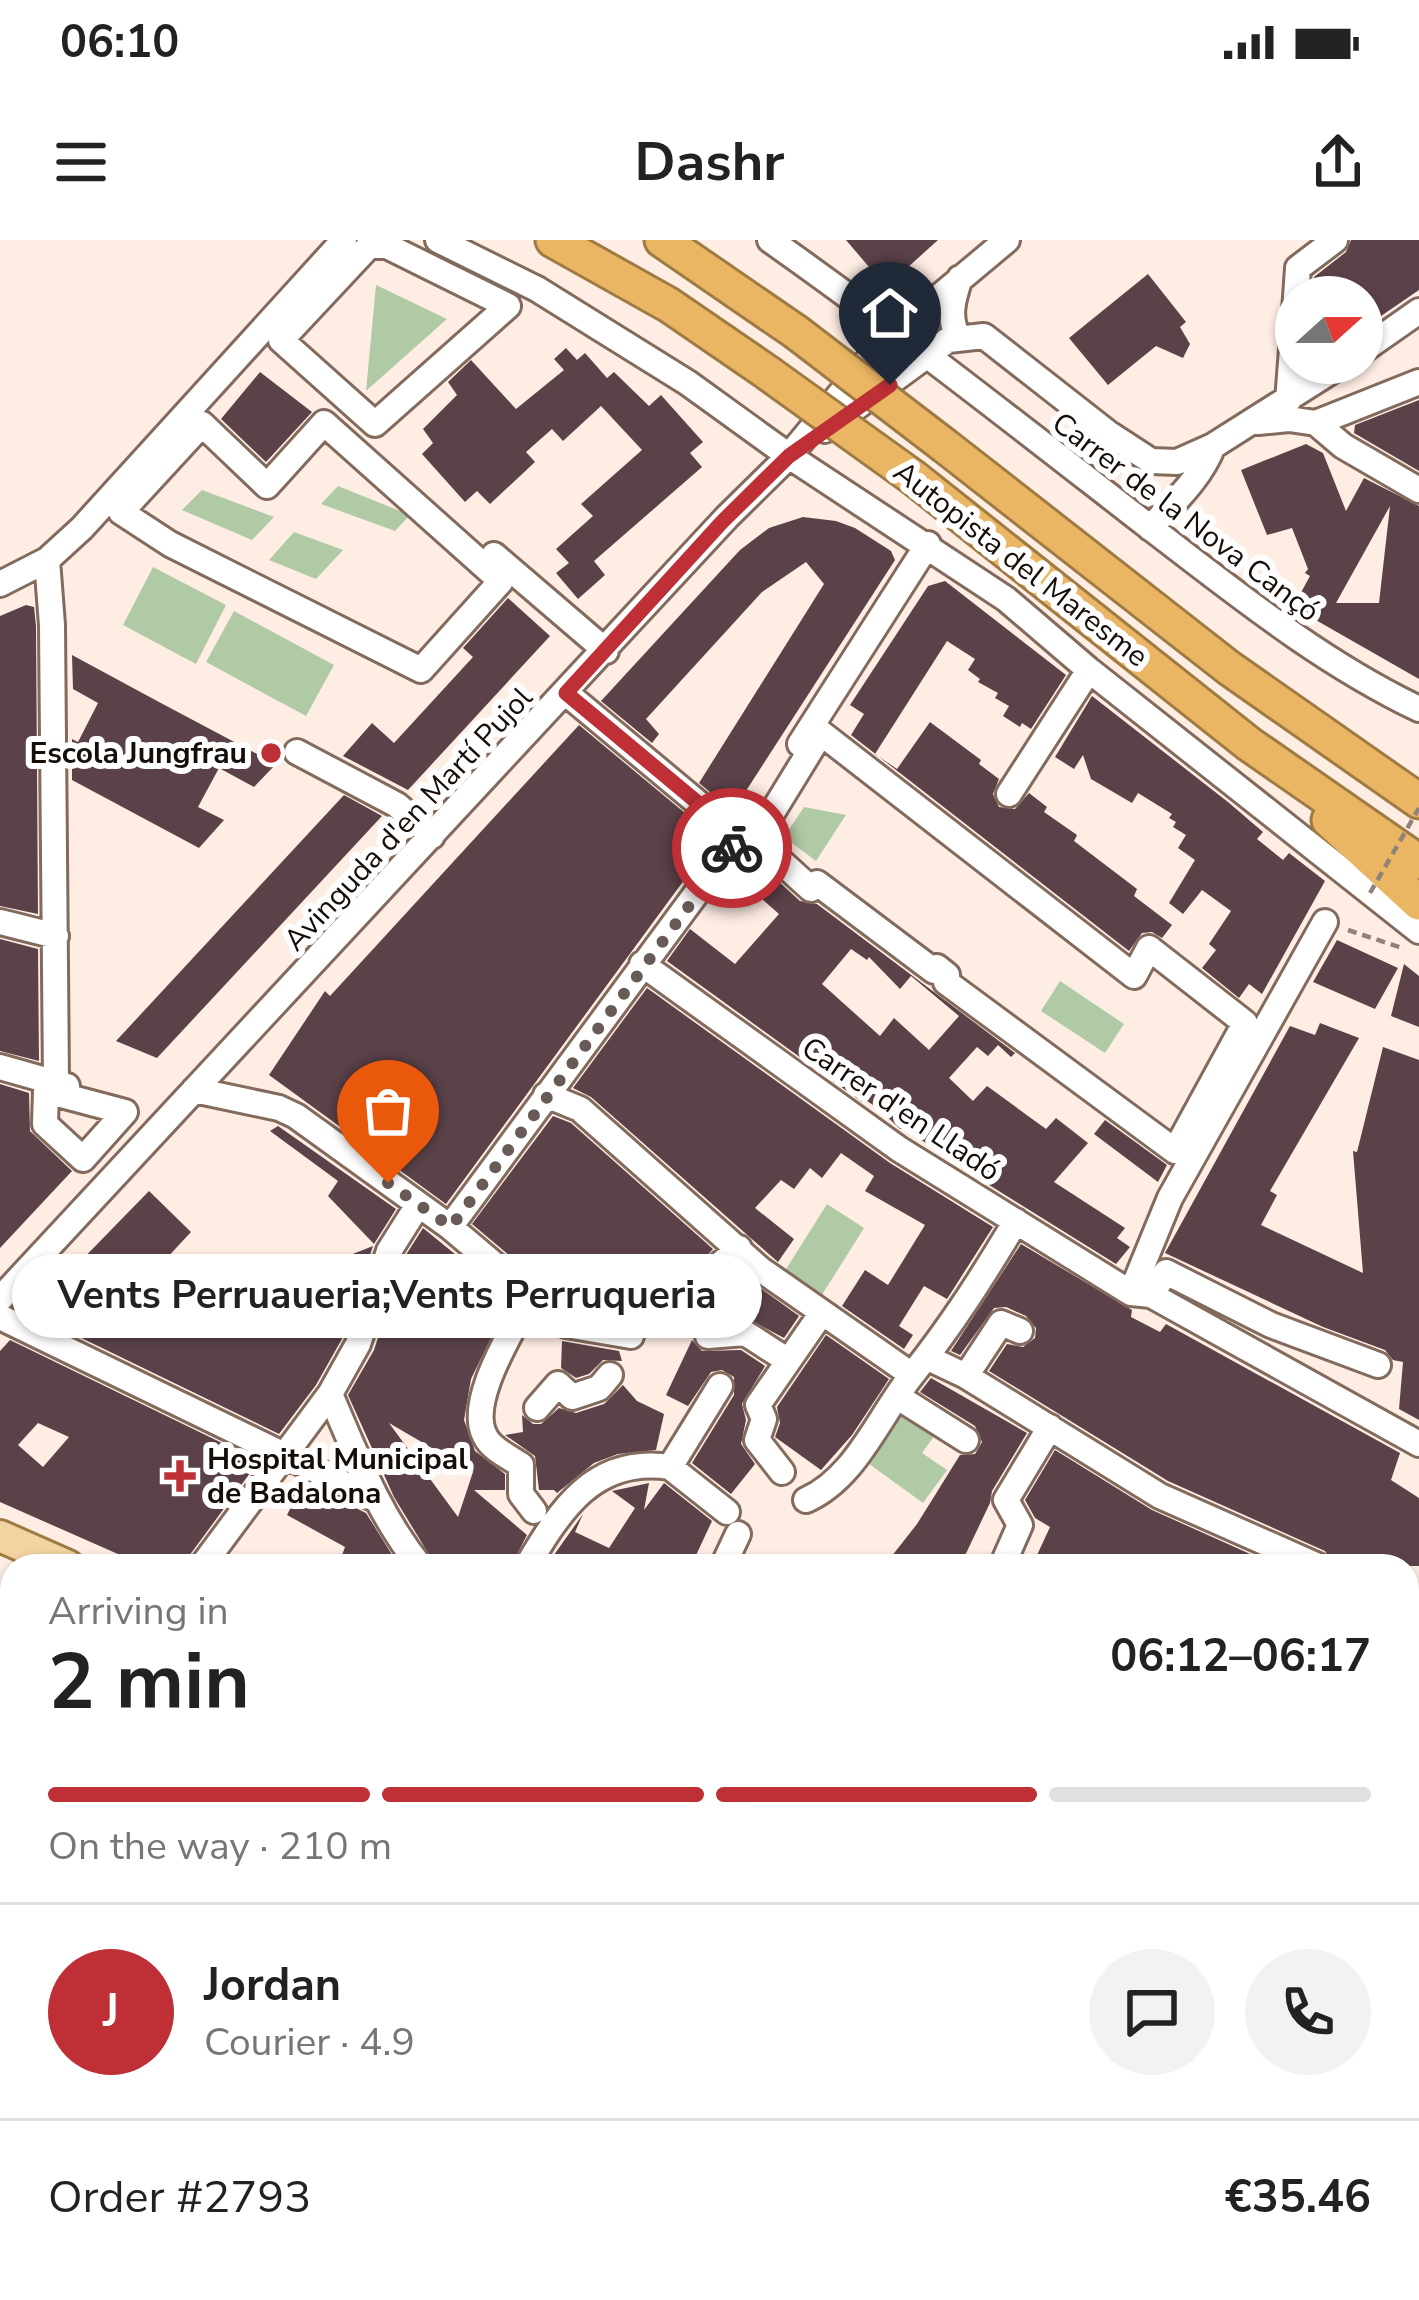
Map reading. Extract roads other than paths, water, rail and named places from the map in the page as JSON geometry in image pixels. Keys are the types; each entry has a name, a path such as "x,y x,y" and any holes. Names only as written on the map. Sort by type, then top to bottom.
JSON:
{"highway":[{"name":"Autopista del Maresme","path":"553,240 669,305 914,478 1249,744 1419,862"},
{"name":"Autopista del Maresme","path":"662,240 796,332 1229,668 1419,804"},
{"path":"1249,744 1419,903"}],"main road":[{"path":"0,1536 41,1554"}],"street":[{"path":"438,240 537,289 688,383 789,456 1006,599 1414,941"},
{"name":"Carrer de la Nova Cançó","path":"770,240 897,331 1327,661 1419,710"},
{"name":"Avinguda d'en Martí Pujol","path":"0,1300 722,522 789,456 879,347 1007,240"},
{"path":"1297,276 1298,268 1335,240"},
{"path":"0,584 47,560 82,528 256,337 357,243 387,246 508,306 375,424 281,340 357,243"},
{"path":"959,338 952,324 951,304 960,278"},
{"path":"1383,336 1419,311"},
{"path":"789,456 948,340 959,338 984,336 1151,461 1178,462 1213,446 1313,384"},
{"path":"256,337 430,500 606,651"},
{"path":"1255,422 1316,423 1419,382"},
{"path":"1288,401 1289,384"},
{"path":"324,423 501,581 421,670 170,544 121,512 202,424 267,486 324,423"},
{"path":"1316,423 1343,446 1419,490"},
{"path":"1150,527 1206,464 1213,446"},
{"path":"451,1227 740,838 928,544"},
{"path":"47,560 56,1082"},
{"path":"1009,794 1089,670"},
{"path":"566,693 740,838"},
{"path":"821,733 1134,976 1149,948 1244,1023 1175,1150 946,982 946,975 937,967 934,971 817,883 811,890 756,839 821,733"},
{"path":"296,752 397,805 432,836"},
{"path":"0,922 56,936"},
{"path":"1141,1294 1170,1198 1349,928"},
{"name":"Carrer d'en Lladó","path":"642,964 899,1149 1141,1294 1419,1444"},
{"path":"0,1067 170,1115"},
{"path":"194,1090 296,1116 451,1227 566,1325 631,1336"},
{"path":"546,1095 580,1109 821,1314 920,1366 966,1376 1160,1496 1291,1554"},
{"path":"212,1554 293,1452 330,1394 358,1344 388,1251 418,1205"},
{"path":"806,1500 826,1491 898,1397 1016,1221"},
{"path":"675,1316 710,1273 739,1248"},
{"path":"1141,1294 1166,1272 1271,1325 1378,1365"},
{"path":"530,1296 486,1384 480,1425 487,1441 521,1466 520,1494 534,1511"},
{"path":"782,1472 757,1440 764,1420 758,1405 821,1314"},
{"path":"0,1317 293,1452 375,1499"},
{"path":"966,1376 1001,1323 1021,1331"},
{"path":"707,1336 745,1333 787,1360"},
{"path":"537,1408 558,1384 572,1397 599,1388 610,1375"},
{"path":"670,1467 720,1386"},
{"path":"330,1394 375,1499 410,1554"},
{"path":"898,1397 966,1440"},
{"path":"1007,1554 1020,1525 1006,1500 1049,1426"},
{"path":"534,1554 558,1513 593,1480 656,1465 670,1467 732,1523 726,1554"}],"place":[{"name":"Escola Jungfrau","path":"271,753"},
{"name":"Vents Perruaueria;Vents Perruqueria","path":"388,1183"},
{"name":"Hospital Municipal de Badalona","path":"180,1476"}]}
